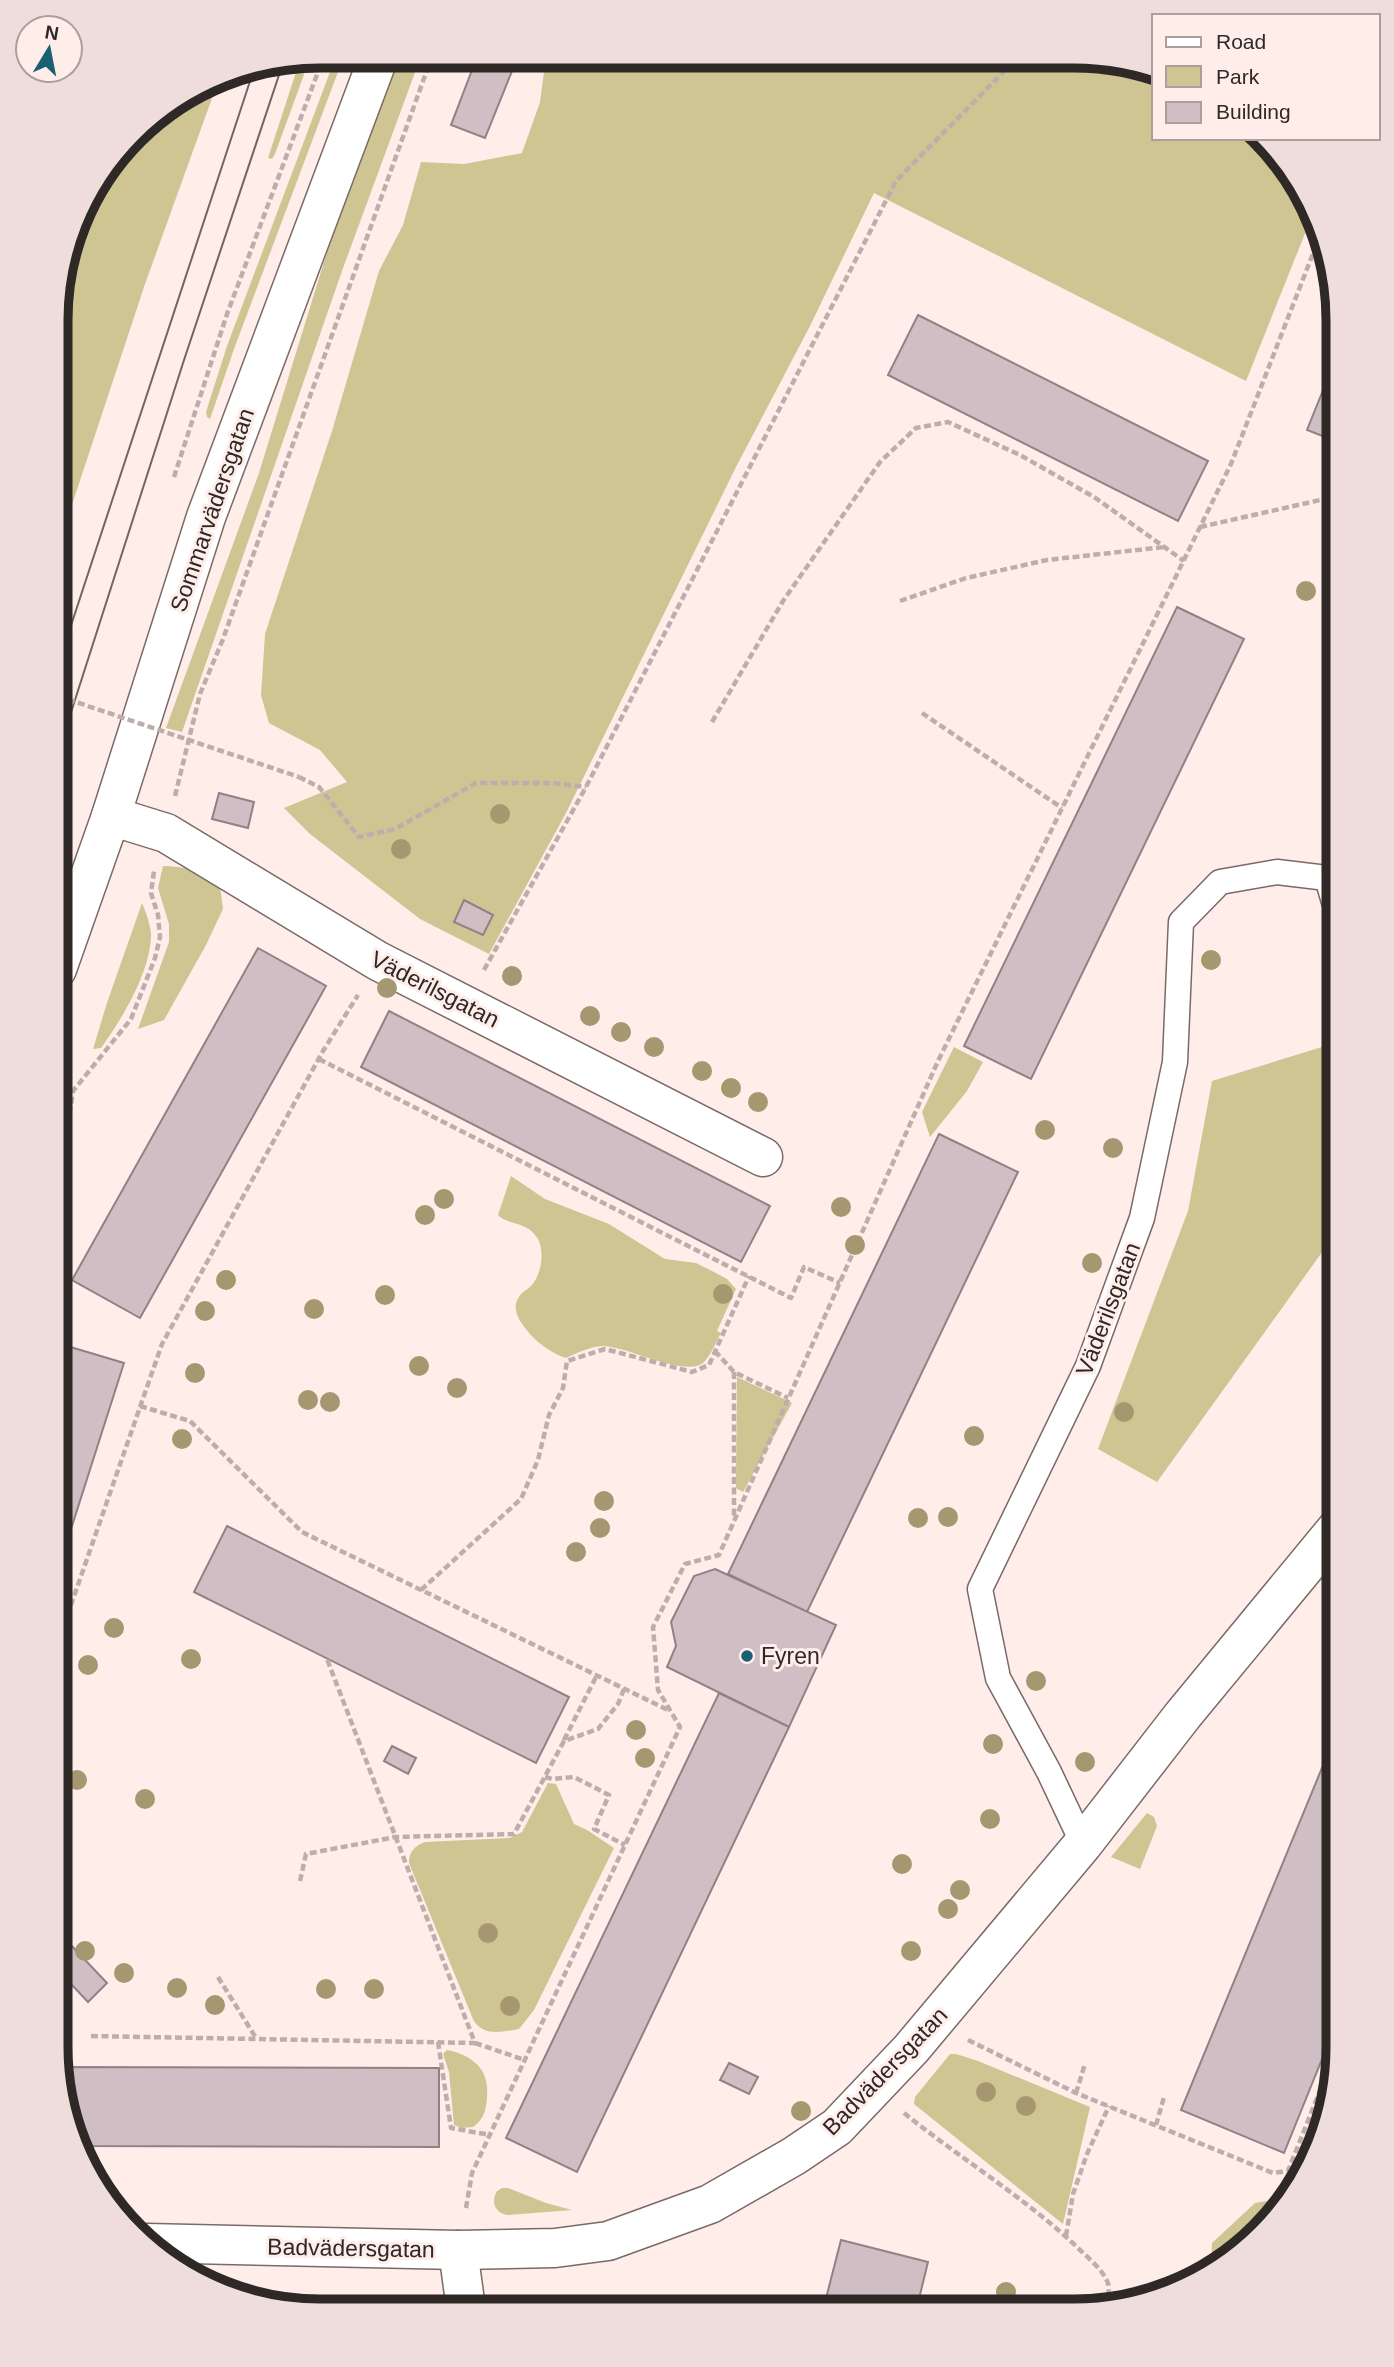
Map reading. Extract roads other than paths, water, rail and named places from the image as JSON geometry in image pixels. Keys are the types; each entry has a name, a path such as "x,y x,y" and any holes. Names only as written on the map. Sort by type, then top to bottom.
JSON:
{"street":[{"name":"Sommarvädersgatan","path":"68,938 111,816 206,517 374,68"},
{"name":"Väderilsgatan","path":"111,816 166,833 379,961 763,1157"},
{"name":"Badvädersgatan","path":"164,2244 458,2250 555,2248 608,2241 710,2204 794,2156 837,2127 911,2049 1083,1843 1183,1715 1326,1542"},
{"path":"458,2250 465,2299"}],"lane":[{"name":"Väderilsgatan","path":"1083,1843 1049,1772 998,1678 980,1589 1088,1366 1142,1218 1175,1062 1181,922 1220,882 1278,873 1326,878"}],"tram line":[{"path":"68,722 280,71"},
{"path":"68,635 251,78"}],"place":[{"name":"Fyren","path":"747,1656"}]}
